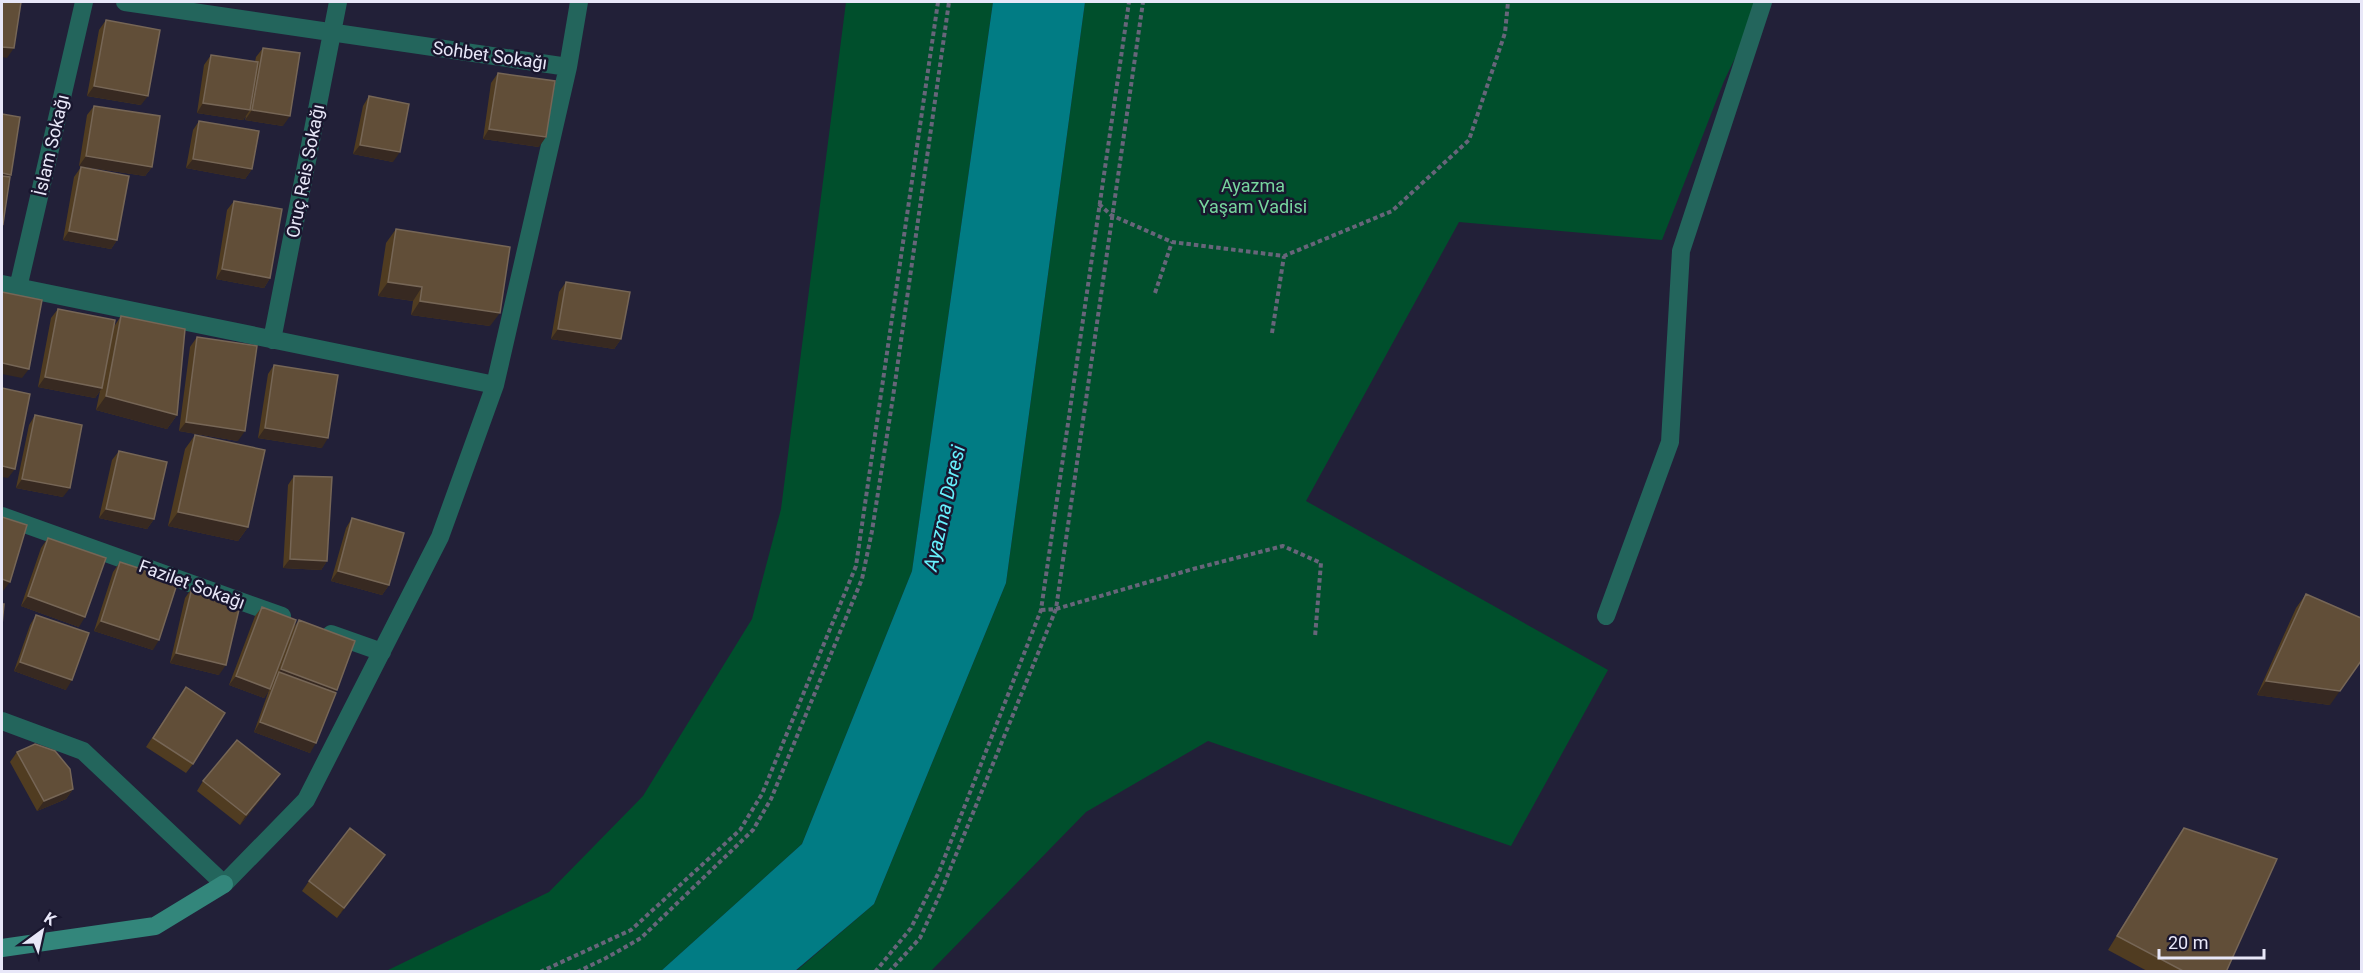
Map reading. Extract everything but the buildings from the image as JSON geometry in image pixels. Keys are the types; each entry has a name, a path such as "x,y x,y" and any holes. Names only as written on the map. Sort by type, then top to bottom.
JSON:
{"street":[{"name":"İslam Sokağı","path":"10,286 84,2"},
{"name":"Sohbet Sokağı","path":"125,2 568,67 495,386 440,537 306,800 224,884"},
{"name":"Oruç Reis Sokağı","path":"272,340 339,2"},
{"path":"568,67 579,2"},
{"path":"1606,616 1670,442 1681,251 1763,2"},
{"path":"10,286 495,386"},
{"name":"Fazilet Sokağı","path":"2,516 382,652"},
{"path":"2,721 83,752 224,884 155,926 2,948"}],"path":[{"path":"540,972 631,930 740,830 762,794 856,566 938,2"},
{"path":"577,972 641,938 753,830 771,799 862,579 892,408 949,2"},
{"path":"875,972 912,928 939,872 1041,610 1129,2"},
{"path":"889,972 920,938 1056,609 1143,2"},
{"path":"1098,204 1111,215 1172,242 1284,256 1392,211 1469,140 1505,33 1508,2"},
{"path":"1155,293 1172,242"},
{"path":"1272,333 1284,256"},
{"path":"1041,610 1056,609 1193,568 1283,546 1321,563 1315,637"}],"green space":[{"path":"846,2 993,2 912,571 802,844 661,971 384,972 549,892 643,796 752,619 781,509"},
{"name":"Ayazma Yaşam Vadisi","path":"1085,2 1762,2 1724,81 1662,240 1459,222 1306,501 1608,670 1511,846 1208,741 1086,812 931,971 795,972 874,904 1006,583"}],"water":[{"name":"Ayazma Deresi","path":"993,2 1085,2 1006,583 874,904 795,971 661,971 802,844 912,571"}]}
